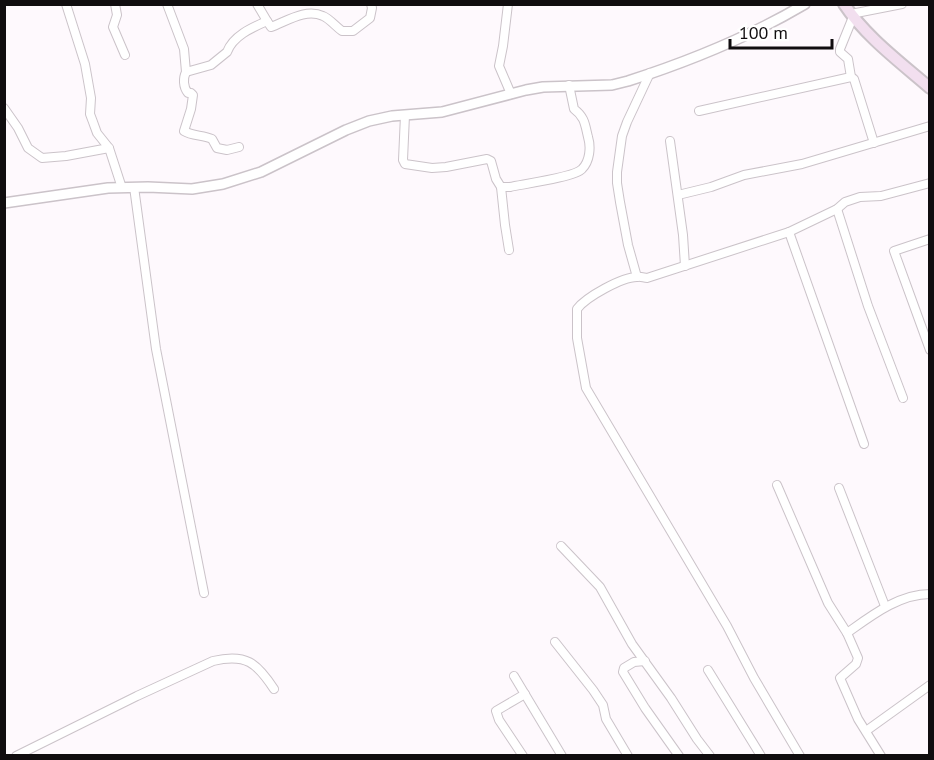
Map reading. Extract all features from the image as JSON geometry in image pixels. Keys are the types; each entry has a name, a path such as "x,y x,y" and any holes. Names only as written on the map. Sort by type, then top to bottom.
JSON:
{"main road":[{"path":"849,12 874,39 930,88"}],"street":[{"path":"66,4 85,64 91,98 90,114 97,133 109,148 122,188"},
{"path":"115,4 117,15 113,27 125,55"},
{"path":"167,4 184,49 185,90 193,95 184,131 212,139 217,148 227,150 239,147"},
{"path":"257,4 271,27 310,12 323,16 342,31 353,32 370,18 372,8 370,4"},
{"path":"309,4 314,13"},
{"path":"508,4 499,66 511,94"},
{"path":"4,203 134,187 192,189 241,180 358,125 380,118 449,110 543,87 612,85 628,81 751,33 805,4"},
{"path":"874,143 854,80 851,77 848,59 840,52 840,49 849,12 902,4"},
{"path":"186,72 211,65 237,38 249,29 267,21"},
{"path":"637,276 628,244 617,172 622,136 650,73"},
{"path":"699,111 851,77"},
{"path":"501,187 573,174 582,169 590,145 581,114 574,109 568,86"},
{"path":"4,108 28,148 42,158 109,148"},
{"path":"405,115 405,164 432,168 487,159 491,161 495,179 501,187 509,250"},
{"path":"678,195 711,187 744,175 802,164 930,126"},
{"path":"670,141 685,266"},
{"path":"800,756 710,597 586,388 577,338 577,309 615,283 637,276 647,278 789,232 837,209 845,202 860,197 881,196 930,183"},
{"path":"134,187 156,348 204,593"},
{"path":"837,209 868,306 903,399"},
{"path":"789,232 864,444"},
{"path":"930,239 894,251 930,350"},
{"path":"777,484 828,603 847,633 858,658 856,664 840,678 858,719 881,756"},
{"path":"839,488 885,606"},
{"path":"561,546 600,587 632,644 710,756"},
{"path":"847,633 885,606 918,595 930,594"},
{"path":"555,642 603,705 606,719 628,756"},
{"path":"16,756 137,696 224,658 238,658 250,662 263,672 274,689"},
{"path":"645,661 634,662 624,668 623,672 679,756"},
{"path":"708,670 761,756"},
{"path":"514,676 562,756"},
{"path":"866,731 930,685"},
{"path":"523,756 499,720 496,711 525,694"}]}
